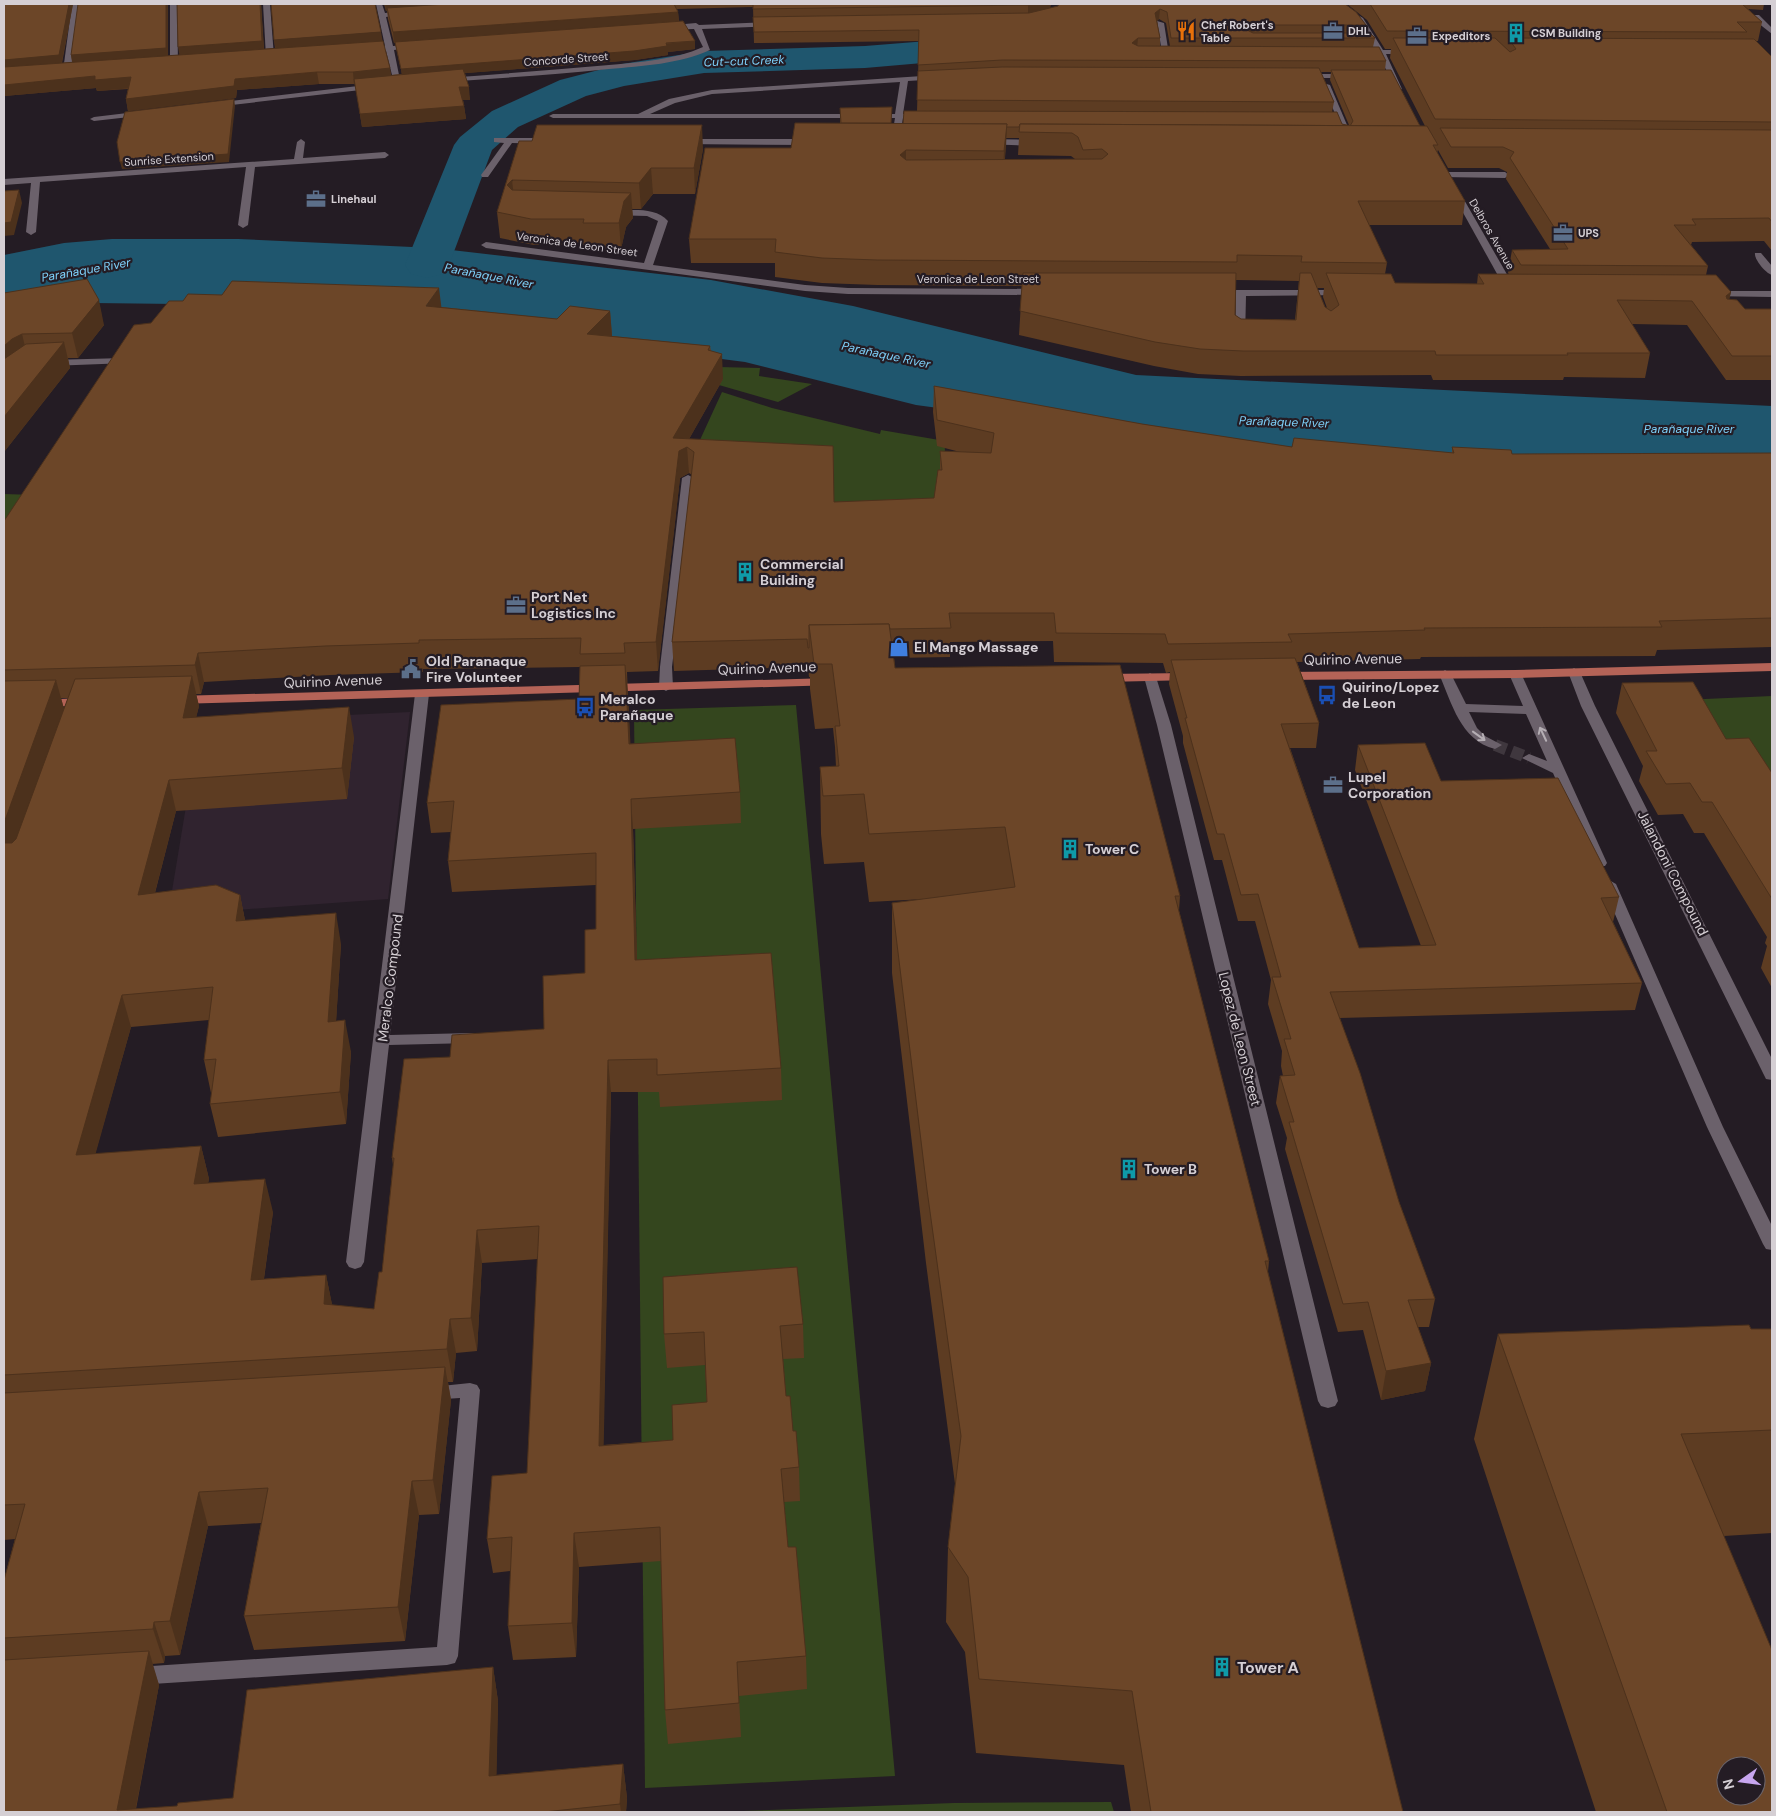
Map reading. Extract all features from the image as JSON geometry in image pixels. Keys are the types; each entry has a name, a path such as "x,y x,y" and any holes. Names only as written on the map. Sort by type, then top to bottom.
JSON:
{"main road":[{"name":"Quirino Avenue","path":"1268,676 1515,674 1772,667"},
{"path":"1091,678 1199,677"},
{"name":"Quirino Avenue","path":"165,701 844,682"},
{"path":"4,705 99,702"}],"street":[{"path":"66,71 76,4"},
{"path":"173,4 174,64"},
{"path":"266,4 270,57"},
{"path":"379,4 388,48 398,83"},
{"path":"1341,4 1343,9 1360,20 1371,40 1381,52 1402,92"},
{"path":"381,15 420,12"},
{"path":"1756,17 1772,32"},
{"path":"1160,22 1166,53"},
{"path":"656,28 696,25 786,24"},
{"name":"Concorde Street","path":"437,80 639,64 696,54 707,48 696,25"},
{"path":"1361,40 1371,40"},
{"path":"358,50 428,45"},
{"path":"1349,52 1420,52"},
{"path":"1157,53 1176,53"},
{"path":"260,58 279,56"},
{"path":"164,64 183,63"},
{"path":"58,71 76,70"},
{"path":"1295,76 1361,76"},
{"path":"1322,76 1335,118 1346,132"},
{"path":"1380,76 1394,76"},
{"path":"638,116 672,100 712,92 948,77"},
{"path":"898,136 898,116 904,79"},
{"path":"202,106 408,82"},
{"path":"94,119 153,112"},
{"path":"554,116 937,116"},
{"path":"497,140 559,141"},
{"path":"485,175 510,140"},
{"path":"669,141 818,142"},
{"path":"298,160 301,142"},
{"path":"974,142 1012,147 1051,143"},
{"name":"Sunrise Extension","path":"4,182 385,154"},
{"path":"243,225 251,164"},
{"name":"Delbros Avenue","path":"1505,175 1443,171 1513,294"},
{"path":"31,232 36,180"},
{"path":"603,213 652,214 661,217 663,221 648,266"},
{"name":"Veronica de Leon Street","path":"486,244 805,288 848,291 1054,292"},
{"path":"1758,255 1772,272"},
{"path":"1201,292 1316,298 1354,293"},
{"path":"1240,339 1241,293"},
{"path":"1698,294 1772,294"},
{"path":"114,377 132,348"},
{"path":"41,363 124,360"},
{"path":"666,687 666,667 688,478"},
{"name":"Jalandoni Compound","path":"1574,672 1588,706 1772,1075"},
{"path":"1445,674 1471,730 1476,736 1495,745"},
{"path":"1515,674 1560,771 1715,1127 1772,1244"},
{"name":"Lopez de Leon Street","path":"1150,677 1166,735 1328,1401"},
{"name":"Meralco Compound","path":"355,1262 383,1040 422,694"},
{"path":"68,718 75,703"},
{"path":"1461,708 1532,710"},
{"path":"1529,758 1560,771"},
{"path":"383,1040 484,1038"},
{"path":"119,1677 447,1656 470,1390 411,1394"}],"shaded area":[{"path":"410,712 388,899 168,915 200,722"}],"green space":[{"path":"718,367 760,368 759,376 812,384 778,402 705,381"},
{"path":"722,392 772,408 880,434 881,430 945,441 944,511 915,526 688,466"},
{"path":"4,494 35,495 4,528"},
{"path":"1772,696 1772,792 1683,700"},
{"path":"796,705 895,1776 645,1788 634,710"},
{"path":"1111,1802 1114,1812 714,1812 954,1803"}],"water":[{"name":"Parañaque River","path":"112,239 238,239 434,248 711,280 853,306 1136,375 1772,406 1772,475 1273,453 916,405 745,362 465,326 178,304 92,303 4,317 4,255 64,243"}],"building":[{"path":"4,4 69,4 59,55 4,60"},
{"path":"78,4 166,4 166,48 71,55"},
{"path":"177,4 260,4 262,41 178,47"},
{"path":"271,4 375,4 381,32 274,40"},
{"path":"446,4 674,4 678,12 393,32 387,8"},
{"path":"753,4 1034,4 753,9"},
{"path":"1059,4 1345,4 1356,12 1366,25 1253,25 1247,30 1253,33 1370,33 1375,38 1171,38 1167,12 1160,9 1155,13 1160,38 1138,38 1132,43 1138,46 1379,47 1386,61 1002,60 918,65 919,30 754,32 753,17 1029,13 1058,6"},
{"path":"1370,4 1742,4 1762,22 1737,22 1747,32 1387,31"},
{"path":"683,21 695,41 666,43 667,46 634,51 401,69 395,42"},
{"path":"1393,38 1495,38 1510,52 1516,49 1508,38 1754,39 1772,57 1772,122 1435,119"},
{"path":"383,41 390,68 235,79 234,86 126,99 131,77 95,80 95,76 4,85 4,67"},
{"path":"1002,67 1319,68 1334,102 917,100 918,71"},
{"path":"463,69 469,87 459,87 464,106 360,114 354,79"},
{"path":"1331,70 1391,70 1420,126 1350,126 1353,121"},
{"path":"234,99 228,154 120,162 117,142 125,112"},
{"path":"892,107 891,123 841,123 840,108"},
{"path":"904,111 1337,112 1342,124 1349,126 1020,124 1019,127 1006,127 1007,124 903,124"},
{"path":"795,123 1007,124 1004,151 906,150 900,155 906,160 1102,159 1108,154 1102,149 1083,150 1078,137 1072,133 1019,132 1020,124 1427,126 1438,145 1433,145 1465,201 1358,201 1387,263 1301,262 1302,256 1237,255 1237,262 877,260 822,258 775,252 776,239 689,239 705,148 791,148"},
{"path":"537,125 702,125 694,168 651,168 639,183 512,180 507,185 512,190 631,193 624,201 619,223 583,223 584,219 531,219 497,212 519,141 532,141"},
{"path":"1440,128 1772,130 1772,222 1769,218 1692,219 1696,225 1674,225 1708,266 1521,265 1512,250 1568,249 1510,158 1514,152 1503,147 1451,147"},
{"path":"19,190 11,222 4,223 4,191"},
{"path":"1023,273 1236,273 1235,315 1241,319 1296,320 1300,273 1311,273 1325,307 1331,311 1339,305 1326,273 1391,274 1395,283 1484,284 1478,274 1716,275 1731,292 1726,296 1727,299 1737,300 1745,309 1772,309 1772,356 1732,356 1692,301 1617,300 1650,353 1436,355 1435,351 1243,351 1200,349 1155,342 1020,311"},
{"path":"87,279 99,300 72,333 22,334 4,346 4,293"},
{"path":"232,281 439,288 426,306 557,319 570,306 610,311 587,334 710,346 708,350 722,354 673,438 833,446 834,502 934,498 938,470 942,470 940,451 991,453 994,433 937,420 934,386 1142,424 1292,447 1294,438 1454,453 1452,447 1511,450 1512,454 1772,453 1772,618 1659,621 1662,627 1424,628 1425,630 1288,634 1292,642 1168,644 1165,634 1056,633 1054,613 949,613 951,628 890,629 889,624 809,625 809,648 807,639 672,642 694,452 687,447 679,451 656,642 624,643 625,653 580,654 581,638 419,640 419,643 198,653 195,665 4,670 4,521 134,325 151,323 169,301 183,301 188,294 222,295"},
{"path":"64,342 4,417 4,359 26,344"},
{"path":"889,624 895,668 1120,665 1180,896 1175,896 1269,1261 1265,1261 1403,1812 1151,1812 1132,1691 979,1679 968,1577 948,1547 961,1436 927,1190 892,903 1015,887 1005,827 869,834 864,794 823,796 820,767 839,766 835,726 840,726 832,664 814,664 809,625"},
{"path":"1295,658 1319,723 1281,724 1359,948 1436,945 1358,745 1425,743 1441,781 1558,778 1619,897 1601,898 1642,983 1330,992 1360,1073 1399,1202 1435,1299 1408,1300 1431,1363 1386,1371 1368,1302 1343,1304 1289,1122 1294,1122 1280,1076 1295,1075 1284,1039 1291,1039 1272,977 1281,977 1258,894 1241,895 1224,834 1217,834 1171,660"},
{"path":"625,665 629,744 735,738 740,792 631,799 635,960 771,953 781,1068 657,1075 657,1059 608,1060 599,1446 673,1440 672,1405 707,1402 704,1332 664,1334 663,1277 797,1267 803,1324 780,1326 786,1396 790,1396 793,1431 796,1431 799,1467 781,1469 788,1547 796,1547 806,1656 737,1662 739,1703 665,1710 660,1527 574,1533 572,1623 508,1626 512,1537 487,1539 492,1476 527,1473 539,1226 477,1230 471,1318 450,1319 447,1349 4,1375 4,843 12,843 16,839 75,679 192,676 183,718 349,707 342,768 169,780 138,895 216,885 240,895 236,921 336,913 328,1022 345,1020 340,1092 210,1104 216,1059 204,1060 213,987 122,995 76,1155 201,1146 194,1184 265,1179 251,1280 326,1275 324,1304 374,1309 379,1272 382,1272 394,1158 392,1158 404,1059 450,1057 452,1035 544,1029 543,976 585,973 585,930 596,929 596,853 448,861 454,801 427,803 441,705 579,699 580,666"},
{"path":"56,680 4,823 4,681"},
{"path":"1693,682 1726,739 1749,738 1772,773 1772,899 1712,802 1702,802 1690,783 1666,784 1646,751 1657,751 1622,683"},
{"path":"1749,1325 1751,1329 1772,1329 1772,1430 1681,1434 1772,1650 1772,1812 1667,1812 1498,1334"},
{"path":"445,1367 433,1480 412,1481 398,1607 244,1616 268,1488 199,1492 170,1621 154,1622 153,1629 4,1638 4,1580 25,1504 4,1505 4,1393"},
{"path":"149,1651 117,1810 177,1806 178,1803 233,1798 247,1690 493,1667 489,1776 623,1764 620,1804 544,1812 4,1812 4,1660"}],"waterway":[{"name":"Cut-cut Creek","path":"427,265 474,145 505,119 573,88 622,75 704,62 865,57 1094,38 1128,26 1147,4"}],"tunnel":[{"path":"1495,745 1529,758"}],"place":[{"name":"Chef Robert's Table","path":"1186,31"},
{"name":"DHL","path":"1333,31"},
{"name":"CSM Building","path":"1516,33"},
{"name":"Expeditors","path":"1417,36"},
{"name":"Linehaul","path":"316,199"},
{"name":"UPS","path":"1563,233"},
{"name":"Commercial Building","path":"745,572"},
{"name":"Port Net Logistics Inc","path":"516,605"},
{"name":"El Mango Massage","path":"899,647"},
{"name":"Old Paranaque Fire Volunteer","path":"411,669"},
{"name":"Quirino/Lopez de Leon","path":"1327,695"},
{"name":"Meralco Parañaque","path":"585,707"},
{"name":"Lupel Corporation","path":"1333,785"},
{"name":"Tower C","path":"1070,849"},
{"name":"Tower B","path":"1129,1169"},
{"name":"Tower A","path":"1222,1667"}]}
